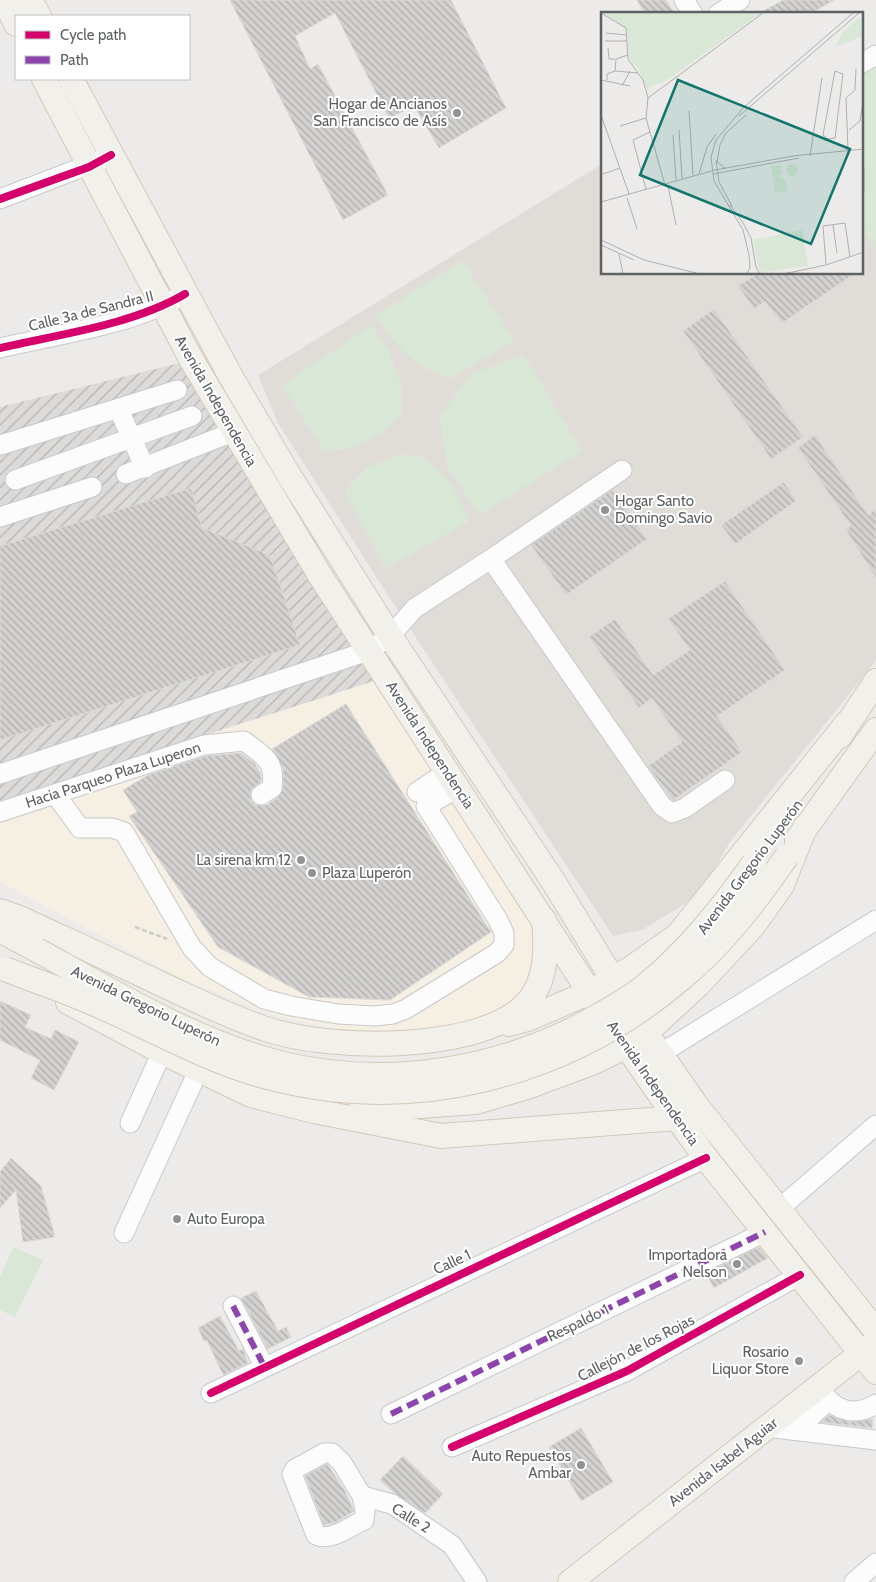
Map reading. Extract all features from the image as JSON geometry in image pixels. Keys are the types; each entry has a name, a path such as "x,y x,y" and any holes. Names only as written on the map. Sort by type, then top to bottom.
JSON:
{"main road":[{"path":"30,0 38,15"},
{"name":"Avenida Independencia","path":"45,80 163,307 233,432 368,651 590,992 637,1039 660,1054 696,1106 779,1209 872,1339"},
{"name":"Avenida Independencia","path":"72,80 185,294 290,477 390,636 553,881 612,978 637,1039 676,1118 800,1276 872,1339"},
{"name":"Avenida Gregorio Luperón","path":"0,930 127,1000 228,1047 282,1063 328,1073 384,1075 451,1069 514,1052 558,1037 613,1007 644,987 670,964 715,918 821,773 847,724 876,681"},
{"path":"0,911 22,919 221,1011 267,1030 326,1041 383,1044 424,1041 482,1031 528,1019 590,992 678,934 847,724"},
{"name":"Avenida Gregorio Luperón","path":"2,968 88,1001 225,1064 312,1087 352,1091 429,1090 457,1086 506,1074 558,1055 594,1038 653,1002 684,977 722,940 754,904 806,826 876,730"},
{"path":"314,1111 394,1109 476,1102 527,1087 594,1062 637,1039 699,984 753,926 782,885 806,826"},
{"path":"482,1031 522,1008 537,989 544,966 546,944 544,920"},
{"path":"2,968 162,1052 252,1095 314,1111 441,1136 676,1118"},
{"name":"Avenida Isabel Aguiar","path":"570,1582 766,1427 824,1393 872,1339"}],"street":[{"path":"684,0 692,12"},
{"path":"721,12 740,0"},
{"path":"864,62 876,55"},
{"path":"0,199 90,167 111,155"},
{"name":"Calle 3a de Sandra II","path":"0,348 88,328 163,307 185,294"},
{"path":"1,445 119,410 177,390"},
{"path":"119,410 145,468"},
{"path":"15,480 192,416"},
{"path":"126,474 233,432"},
{"path":"0,774 368,651 390,636 415,608 622,470"},
{"path":"0,517 92,488"},
{"path":"491,559 662,806 672,813 685,808 725,780"},
{"name":"Hacia Parqueo Plaza Luperon","path":"0,812 204,745 244,741 269,760 273,778 272,788 261,795"},
{"path":"416,792 453,780"},
{"path":"55,794 80,828 112,828 124,832 192,948 210,967 264,999 338,1014 375,1016 393,1014 414,1004 497,954 504,945 504,933 498,920 426,806 453,780"},
{"path":"660,1054 876,920"},
{"path":"130,1123 162,1052"},
{"path":"124,1233 199,1069"},
{"path":"779,1209 876,1125"},
{"name":"Calle 1","path":"211,1393 264,1366 706,1158"},
{"name":"Respaldo 1","path":"391,1414 765,1232"},
{"name":"Callejón de los Rojas","path":"452,1447 627,1371 800,1276"},
{"path":"233,1306 264,1366"},
{"path":"796,1430 824,1393 843,1410 852,1412 874,1410"},
{"path":"766,1427 876,1440"},
{"path":"324,1453 332,1453 342,1463 362,1496 365,1511 364,1520 328,1537 316,1535 292,1474 294,1469 324,1453"},
{"name":"Calle 2","path":"362,1496 392,1504 452,1545 477,1582"},
{"path":"854,1582 876,1563"}],"path":[{"path":"135,927 192,948"}],"shaded area":[{"name":"Hogar Santo Domingo Savio","path":"876,65 876,661 730,842 699,895 642,930 613,936 389,597 278,423 258,375 601,165 601,275 864,275 864,72"},
{"path":"184,362 238,463 374,681 0,801 0,407"},
{"name":"Plaza Luperón","path":"374,681 532,922 536,939 534,966 525,990 499,1013 476,1021 393,1031 339,1029 276,1016 180,978 0,882 0,801"}],"green space":[{"path":"876,65 876,249 864,230 864,72"},
{"path":"463,261 514,341 449,379 425,368 407,354 391,337 376,315"},
{"path":"372,325 390,354 401,385 402,413 376,436 367,441 348,448 324,451 282,385"},
{"path":"524,355 582,451 479,515 448,468 439,416 474,373"},
{"path":"398,454 423,457 451,483 469,521 385,569 345,491 365,469"},
{"path":"13,1247 43,1260 15,1317 0,1310 0,1277"}],"building":[{"name":"Hogar de Ancianos San Francisco de Asís","path":"230,0 451,0 506,108 439,148 414,106 389,118 335,13 295,36 310,69 318,64 388,195 343,220"},
{"path":"637,0 666,0 674,12 644,12"},
{"path":"783,0 834,0 813,12 762,12"},
{"path":"755,275 853,275 782,323 765,301 754,309 738,286"},
{"path":"714,309 803,437 771,459 683,331"},
{"path":"815,435 868,515 876,509 876,578 846,530 851,526 798,448"},
{"path":"784,482 796,501 735,544 721,525"},
{"path":"191,488 202,528 270,555 300,645 0,740 0,546"},
{"path":"612,490 647,539 566,595 531,545"},
{"path":"725,581 785,670 717,716 742,752 673,800 648,766 682,742 652,698 639,708 589,637 615,619 653,675 690,650 668,619"},
{"name":"Plaza Luperón","path":"346,704 491,932 390,1000 309,997 218,947 129,816 137,812 123,790 148,775 206,756 241,753 255,764 261,774 261,782 251,790 251,801 256,805 267,805 278,797 283,789 283,768 272,749"},
{"path":"0,1001 31,1015 25,1027 51,1039 55,1030 79,1042 54,1090 31,1078 40,1060 0,1040"},
{"path":"11,1158 41,1186 55,1237 23,1242 16,1190 0,1208 0,1172"},
{"name":"Importadora Nelson","path":"759,1247 768,1258 714,1288 706,1273"},
{"path":"256,1291 278,1331 286,1327 291,1337 268,1349 241,1298"},
{"path":"220,1316 239,1351 243,1349 248,1363 223,1375 207,1340 204,1341 198,1328"},
{"path":"829,1415 849,1422 873,1419 872,1428 821,1422"},
{"name":"Auto Repuestos Ambar","path":"581,1428 613,1482 581,1501 549,1447"},
{"path":"403,1456 443,1494 425,1513 394,1493 380,1480"},
{"path":"327,1464 344,1489 354,1511 336,1522 324,1525 305,1476"}],"marked path":[{"path":"391,1414 765,1232"},
{"path":"233,1306 264,1366"}],"cycle path":[{"path":"0,199 89,167 111,155"},
{"path":"0,348 119,321 142,314 185,294"},
{"path":"211,1393 706,1158"},
{"path":"452,1447 627,1371 800,1275"}],"place":[{"name":"Hogar de Ancianos San Francisco de Asís","path":"457,113"},
{"name":"Hogar Santo Domingo Savio","path":"605,510"},
{"name":"La sirena km 12","path":"301,860"},
{"name":"Plaza Luperón","path":"312,873"},
{"name":"Auto Europa","path":"177,1219"},
{"name":"Importadora Nelson","path":"737,1264"},
{"name":"Rosario Liquor Store","path":"799,1361"},
{"name":"Auto Repuestos Ambar","path":"581,1465"}]}
